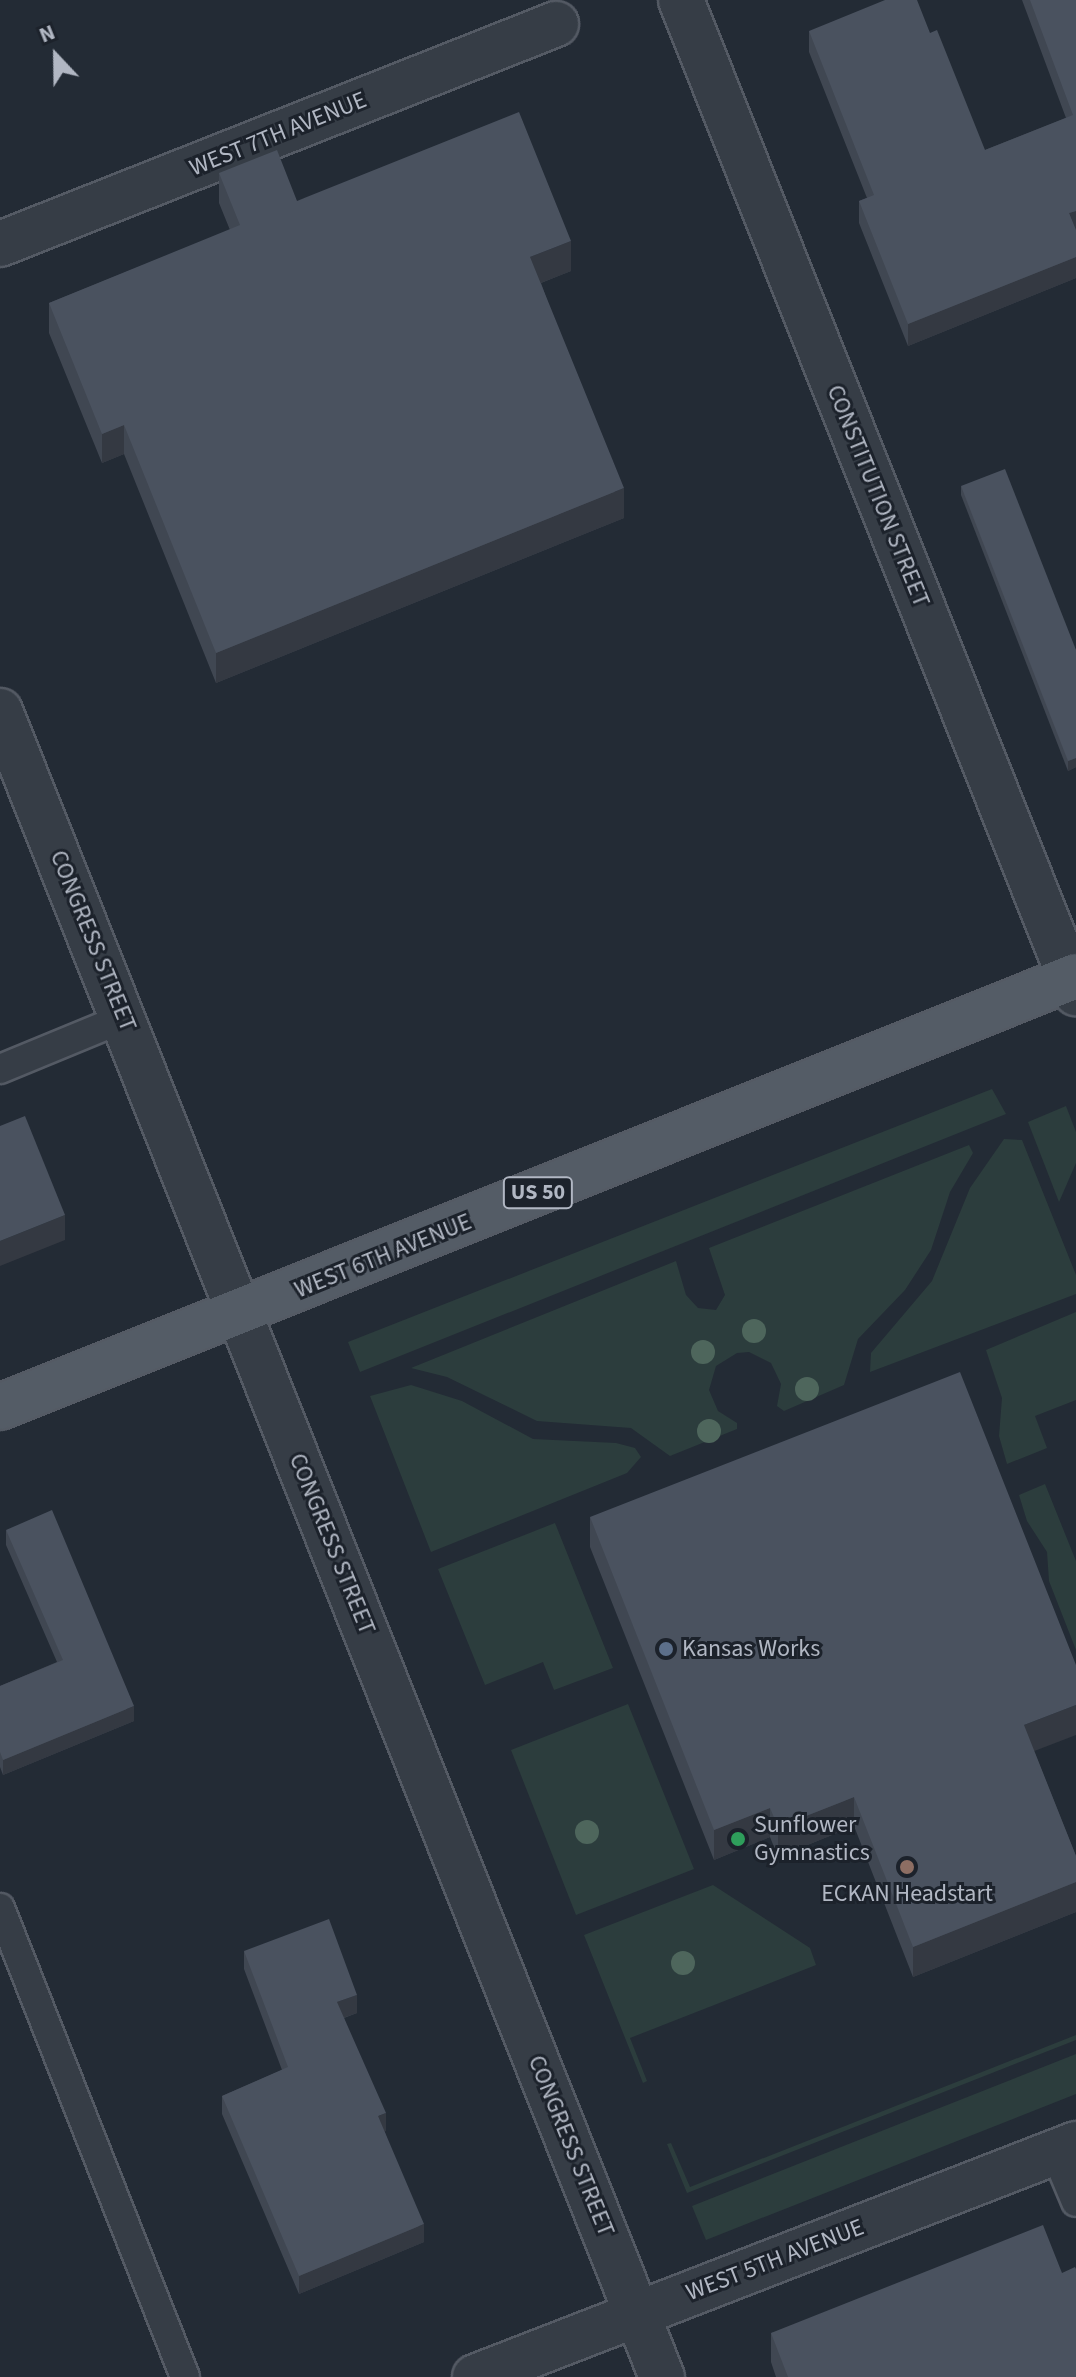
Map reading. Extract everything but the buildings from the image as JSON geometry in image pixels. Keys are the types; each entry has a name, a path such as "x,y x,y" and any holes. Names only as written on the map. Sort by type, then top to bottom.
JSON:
{"main road":[{"name":"WEST 6TH AVENUE","path":"0,1407 1074,983"}],"street":[{"name":"CONSTITUTION STREET","path":"681,0 1074,983"},
{"name":"WEST 7TH AVENUE","path":"0,244 556,24"},
{"name":"CONGRESS STREET","path":"0,711 662,2377"},
{"name":"WEST 5TH AVENUE","path":"475,2377 1066,2148"}],"lane":[{"path":"0,1069 124,1018"},
{"path":"0,1908 185,2377"},
{"path":"1066,2148 1076,2202"}],"shaded area":[{"path":"992,1089 1006,1114 360,1372 348,1342"},
{"path":"1066,1106 1076,1132 1076,1163 1059,1202 1028,1122"},
{"path":"1004,1139 1022,1140 1076,1275 1076,1294 870,1372 871,1353 932,1281 970,1188"},
{"path":"969,1145 973,1153 950,1192 931,1250 905,1290 858,1339 844,1385 784,1411 777,1406 781,1384 771,1363 749,1352 737,1353 716,1366 709,1390 718,1411 737,1423 737,1429 670,1456 631,1428 537,1421 447,1377 411,1368 676,1261 686,1295 698,1308 716,1310 725,1295 709,1248"},
{"path":"1076,1312 1076,1400 1035,1416 1047,1448 1007,1464 999,1436 1002,1398 986,1350"},
{"path":"411,1385 462,1401 533,1439 616,1443 635,1448 641,1457 627,1473 431,1552 370,1396"},
{"path":"1045,1484 1076,1561 1076,1650 1049,1581 1047,1552 1027,1521 1019,1495"},
{"path":"555,1523 613,1668 554,1690 543,1662 485,1685 438,1569"},
{"path":"628,1704 694,1869 576,1915 511,1750"},
{"path":"713,1885 810,1948 816,1965 630,2038 647,2081 643,2083 584,1935"},
{"path":"1076,2035 1076,2040 687,2193 667,2144 671,2143 690,2187"},
{"path":"1076,2054 1076,2094 706,2240 692,2206"}],"place":[{"name":"Kansas Works","path":"666,1649"},
{"name":"Sunflower Gymnastics","path":"738,1839"},
{"name":"ECKAN Headstart","path":"907,1867"}]}
